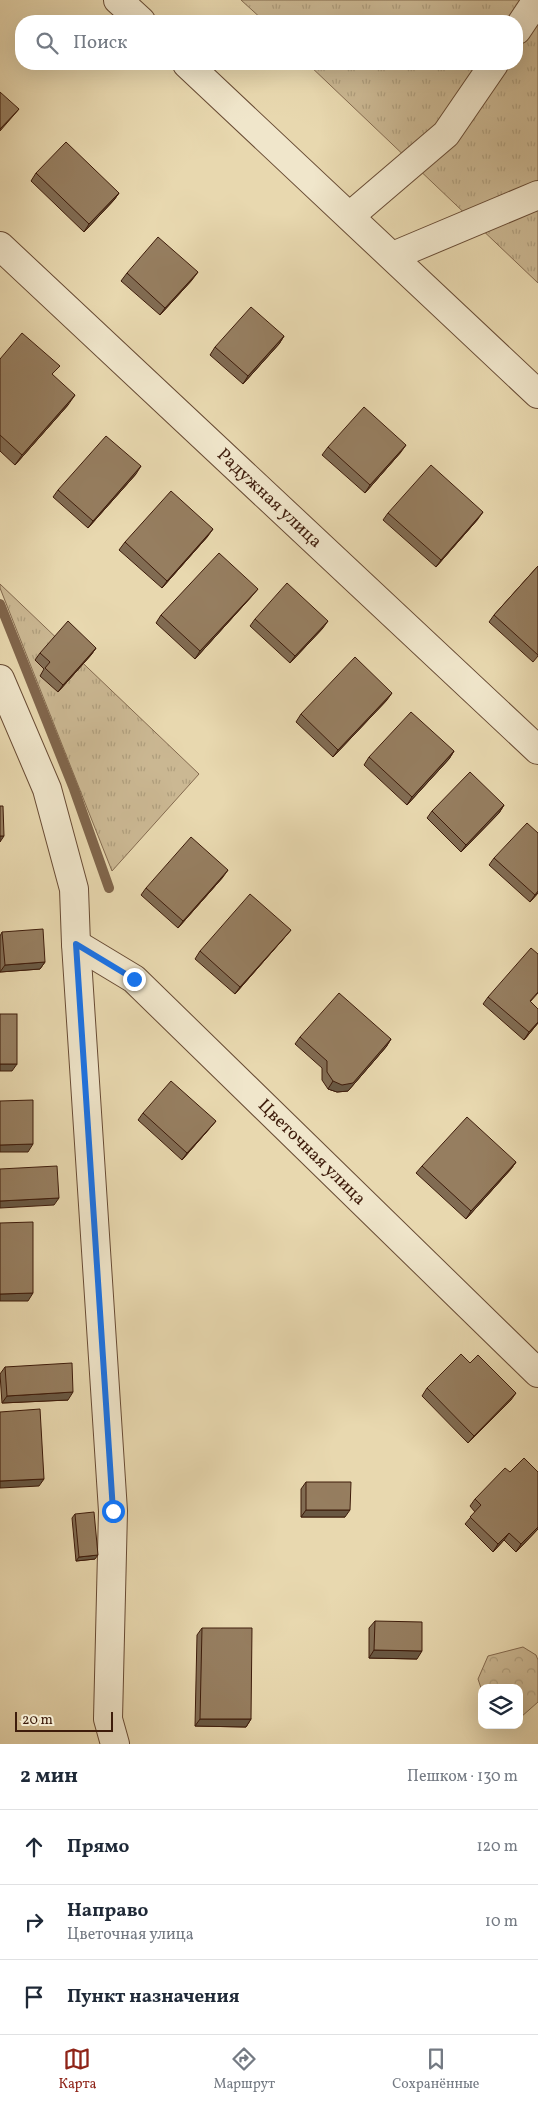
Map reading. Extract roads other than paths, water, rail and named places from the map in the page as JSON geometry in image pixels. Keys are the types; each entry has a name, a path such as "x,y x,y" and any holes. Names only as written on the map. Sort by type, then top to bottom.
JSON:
{"street":[{"path":"118,0 134,15"},
{"path":"523,21 537,0"},
{"path":"193,70 538,394"},
{"path":"350,216 446,134 490,70"},
{"path":"393,256 538,195"},
{"name":"Радужная улица","path":"0,246 538,750"},
{"path":"0,679 47,789 74,889 113,1511 108,1719 115,1744"},
{"name":"Цветочная улица","path":"76,944 134,979 538,1373"}],"waterway":[{"path":"0,604 74,789 109,888"}]}
